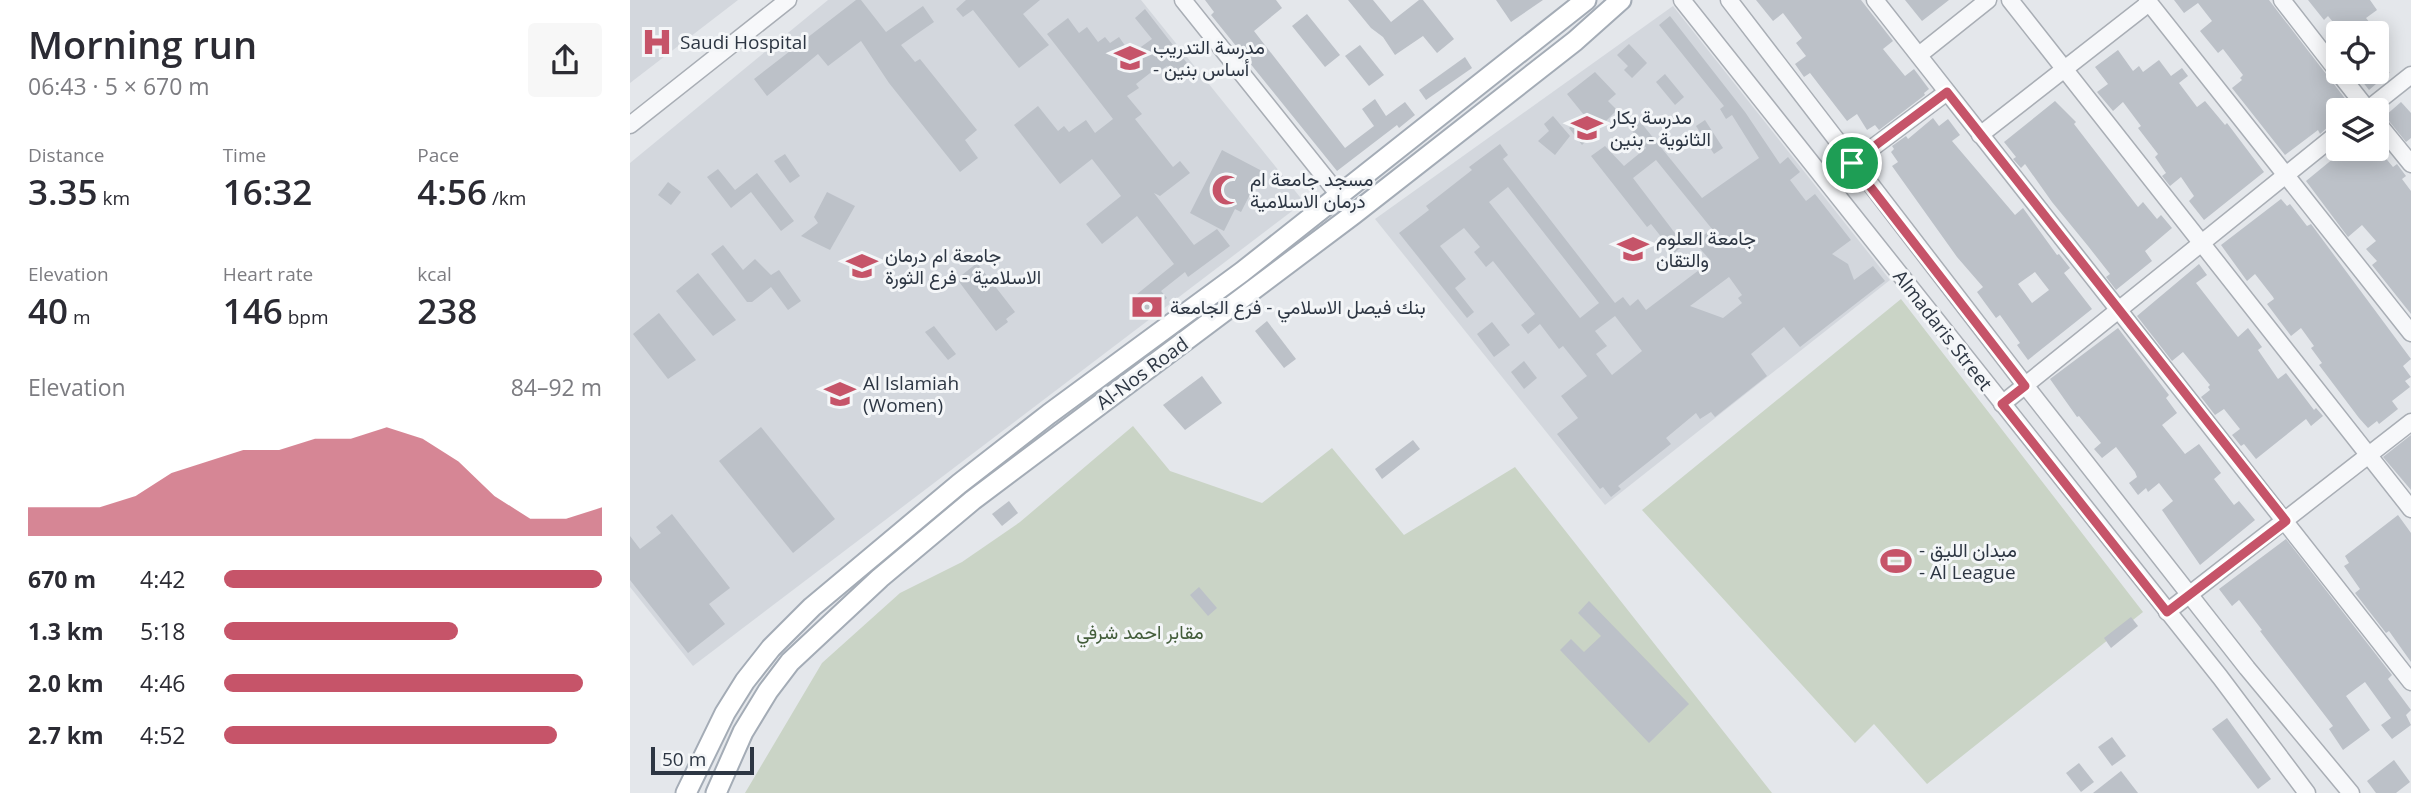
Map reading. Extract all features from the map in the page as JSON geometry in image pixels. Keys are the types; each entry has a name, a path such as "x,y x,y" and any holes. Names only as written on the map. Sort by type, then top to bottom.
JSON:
{"main road":[{"name":"Al-Nos Road","path":"686,793 724,713 745,681 771,648 812,607 999,453 1242,272 1586,0"},
{"name":"Al-Nos Road","path":"716,793 743,732 783,672 829,623 880,578 973,499 1354,214 1575,41 1621,0"}],"street":[{"path":"630,125 788,0"},
{"path":"1183,0 1339,195"},
{"name":"Almadaris Street","path":"1682,0 2307,793"},
{"path":"1729,0 2025,386 2351,793"},
{"path":"1875,0 2411,682"},
{"path":"1919,55 1988,0"},
{"path":"2010,0 2411,509"},
{"path":"2282,0 2326,57"},
{"path":"1980,135 2148,1 2411,333"},
{"path":"2383,98 2411,75"},
{"path":"2347,84 2359,98"},
{"path":"1852,163 1947,92"},
{"path":"2389,137 2411,164"},
{"path":"2002,404 2326,143"},
{"path":"2167,612 2411,422"}],"shaded area":[{"name":"Saudi Hospital","path":"630,0 738,0 630,83"},
{"name":"Al Islamiah (Women)","path":"828,0 1141,0 1304,202 693,666 630,587 630,163"},
{"name":"جامعة العلوم والتقان","path":"1673,6 1890,280 1605,505 1375,219"}],"green space":[{"name":"- ميدان الليق - Al League","path":"1901,299 2143,612 1927,784 1874,724 1855,743 1642,510"},
{"name":"مقابر احمد شرفي","path":"1133,426 1170,471 1262,503 1332,448 1404,535 1515,467 1772,793 745,793 822,663 900,593 962,562 1020,522"}],"building":[{"path":"856,0 861,0 886,32 923,6 934,22 901,45 915,62 920,59 977,130 965,140 978,158 960,172 889,83 861,41 828,66 818,54 767,96 754,79"},
{"path":"966,0 1040,0 1023,14 1049,45 1019,68 973,10 963,17 956,9"},
{"path":"1205,0 1276,0 1282,8 1254,31 1345,148 1374,126 1362,109 1375,99 1386,116 1405,102 1415,115 1399,128 1397,125 1337,171 1211,15 1214,12"},
{"path":"1348,0 1373,0 1391,22 1419,0 1423,0 1454,39 1437,53 1423,36 1395,55 1383,37 1371,28"},
{"path":"1496,0 1543,0 1511,22"},
{"path":"1756,0 1861,0 1893,41 1883,49 1905,76 1914,69 1929,89 1925,95 1879,130 1875,125 1867,130 1857,114 1847,121 1810,73 1804,77 1795,64 1806,56 1796,43 1802,38 1783,13 1773,21"},
{"path":"1905,0 1949,0 1922,21"},
{"path":"2174,0 2269,0 2326,74 2326,84 2334,84 2345,98 2326,98 2326,129 2320,134 2318,130 2285,155 2232,88 2242,80 2240,78 2243,75 2223,49 2218,53 2200,31 2212,21 2198,3 2184,13"},
{"path":"2308,0 2370,0 2377,10 2366,18 2368,21 2332,21 2328,16 2324,20"},
{"path":"1145,9 1190,67 1179,75 1167,66 1157,73 1154,70 1136,84 1139,88 1127,96 1142,114 1135,119 1173,167 1180,161 1190,173 1160,196 1154,193 1194,245 1217,229 1230,246 1188,277 1185,272 1161,291 1167,298 1145,316 1131,299 1174,264 1137,216 1102,244 1086,224 1121,196 1092,159 1060,184 1014,125 1038,106 1058,131 1064,126 1069,132 1086,120 1095,133 1113,119 1047,34 1068,18 1079,33 1087,27 1098,42 1105,37 1110,43 1119,37 1131,54 1152,39 1135,18"},
{"path":"1307,14 1340,55 1325,67 1292,26"},
{"path":"1670,16 1745,112 1780,164 1788,157 1800,172 1790,180 1806,201 1815,194 1851,240 1832,254 1848,264 1854,280 1873,266 1885,281 1800,347 1784,327 1751,354 1767,376 1715,417 1711,412 1700,419 1696,413 1666,438 1671,444 1618,486 1621,489 1611,497 1603,487 1600,489 1557,434 1578,418 1561,396 1587,376 1563,346 1559,349 1540,324 1528,334 1521,325 1535,314 1493,261 1486,267 1474,252 1480,247 1464,228 1440,246 1466,279 1455,288 1474,312 1467,318 1399,233 1429,210 1426,206 1472,170 1469,167 1500,144 1508,155 1503,159 1615,303 1623,297 1630,306 1638,299 1646,310 1711,261 1694,242 1712,229 1656,160 1633,178 1684,245 1674,253 1651,224 1647,227 1591,156 1605,146 1624,166 1646,148 1628,126 1638,119 1702,198 1759,158 1732,115 1726,119 1720,109 1724,106 1659,25","holes":["1508,187 1599,303 1580,318 1489,202","1729,277 1742,295 1738,298 1742,303 1723,318 1690,306","1615,316 1642,351 1612,375 1596,354 1607,346 1595,331"]},
{"path":"1629,44 1647,63 1632,78 1624,70 1628,66 1617,55"},
{"path":"1360,45 1384,75 1369,86 1345,56"},
{"path":"2118,50 2133,71 2139,66 2143,72 2159,60 2171,76 2182,68 2188,76 2179,83 2197,107 2205,101 2225,125 2227,123 2264,172 2204,220 2189,201 2194,196 2181,177 2170,186 2162,176 2166,173 2155,157 2158,154 2123,102 2113,111 2097,92 2108,84 2095,67"},
{"path":"1465,57 1472,68 1426,100 1419,90"},
{"path":"1595,72 1616,94 1608,101 1617,110 1582,145 1569,128 1584,115 1567,94"},
{"path":"1665,74 1684,97 1675,105 1656,82"},
{"path":"2364,84 2376,84 2369,90"},
{"path":"2055,101 2076,122 2074,124 2138,207 2143,202 2157,219 2161,215 2172,228 2145,251 2152,261 2116,290 2106,277 2110,274 2025,164 2021,168 2013,159 2016,157 2004,142"},
{"path":"2401,102 2411,113 2411,138 2406,142 2389,121 2389,112"},
{"path":"1553,116 1570,136 1555,155 1538,141 1549,131 1544,124"},
{"path":"1933,118 1939,126 1948,119 1960,135 1952,141 2015,215 2023,208 2057,255 2059,254 2070,268 2064,273 2092,309 2028,360 2017,345 2020,343 2000,315 1996,318 1977,292 1983,287 1957,257 1892,166 1898,162 1891,152 1894,149 1892,146 1906,136 1908,139","holes":["2035,272 2049,290 2032,303 2018,284"]},
{"path":"1705,120 1723,148 1714,154 1696,126"},
{"name":"مسجد جامعة ام درمان الاسلامية","path":"1222,150 1262,171 1241,212 1235,209 1224,231 1190,213"},
{"path":"785,154 800,176 790,183 774,161"},
{"path":"2330,161 2388,161 2393,167 2397,164 2406,176 2402,179 2411,191 2411,314 2372,265 2377,261 2366,249 2376,241 2362,225 2348,237 2306,181"},
{"path":"718,169 735,190 757,173 794,221 781,231 751,192 731,208 707,177"},
{"path":"668,182 681,192 671,205 658,195"},
{"path":"827,192 855,206 830,250 801,236 818,223 814,217"},
{"path":"2281,199 2287,206 2290,204 2307,226 2311,224 2411,359 2403,366 2411,377 2405,381 2410,387 2392,401 2398,409 2379,424 2377,421 2368,428 2359,418 2319,365 2322,363 2311,348 2314,346 2301,328 2291,336 2267,304 2273,297 2255,274 2247,281 2221,245"},
{"path":"723,245 743,270 755,259 771,275 779,270 801,301 788,310 771,287 752,302 747,302 711,254"},
{"path":"977,263 1015,312 1006,319 1008,322 996,331 957,279"},
{"path":"2199,264 2207,275 2196,283 2238,337 2248,328 2262,347 2258,350 2278,379 2286,373 2314,410 2316,408 2323,416 2311,426 2306,419 2256,459 2244,444 2241,446 2232,435 2240,429 2224,409 2215,415 2201,397 2210,390 2210,385 2183,352 2172,361 2137,316"},
{"path":"698,273 736,320 713,336 676,291"},
{"path":"659,313 696,360 668,379 633,334"},
{"path":"1267,321 1296,359 1284,368 1255,331"},
{"path":"1492,322 1510,345 1494,357 1477,334"},
{"path":"934,326 956,354 948,360 925,332"},
{"path":"2118,328 2169,395 2166,398 2177,413 2162,425 2185,454 2199,444 2221,473 2214,479 2234,505 2239,501 2255,520 2200,565 2162,510 2173,501 2159,483 2148,492 2146,488 2138,495 2129,483 2137,477 2135,472 2116,447 2102,458 2094,449 2101,443 2079,416 2077,417 2050,379"},
{"path":"1524,361 1537,378 1524,389 1511,372"},
{"path":"1202,376 1222,403 1185,430 1163,405"},
{"path":"761,427 835,519 793,553 719,461"},
{"path":"2411,435 2411,490 2383,457"},
{"path":"1413,440 1420,449 1382,479 1375,469"},
{"path":"1009,501 1018,513 1002,526 992,514"},
{"path":"672,514 730,588 709,604 725,624 688,653 630,580 630,536 640,549 661,533 656,527"},
{"path":"2398,515 2411,533 2411,662 2389,631 2386,633 2355,593 2360,589 2344,566 2349,563 2345,556"},
{"path":"2286,539 2392,675 2388,679 2411,710 2406,715 2411,725 2392,739 2381,725 2391,718 2365,682 2346,696 2370,730 2343,750 2329,729 2333,726 2239,600 2232,606 2219,589"},
{"path":"1199,587 1217,608 1208,616 1190,595"},
{"path":"1589,601 1689,704 1649,743 1560,650 1571,639 1584,652 1601,636 1578,613"},
{"path":"2131,617 2138,626 2111,648 2104,638"},
{"path":"2227,718 2271,779 2258,789 2212,729"},
{"path":"2112,737 2126,756 2112,766 2098,747"},
{"path":"2394,760 2410,782 2396,793 2376,793 2367,781"},
{"path":"2079,763 2094,782 2081,792 2066,773"},
{"path":"2121,771 2138,793 2093,793"}],"place":[{"name":"Saudi Hospital","path":"657,42"},
{"name":"مدرسة التدريب - أساس بنين","path":"1130,58"},
{"name":"مدرسة بكار الثانوية - بنين","path":"1587,128"},
{"name":"مسجد جامعة ام درمان الاسلامية","path":"1227,190"},
{"name":"جامعة العلوم والتقان","path":"1633,249"},
{"name":"جامعة ام درمان الاسلامية - فرع الثورة","path":"862,266"},
{"name":"بنك فيصل الاسلامي - فرع الجامعة","path":"1147,307"},
{"name":"Al Islamiah (Women)","path":"840,394"},
{"name":"- ميدان الليق - Al League","path":"1896,561"}],"route":[{"path":"1947,92 2286,521 2167,612 2002,404 2025,386 1852,163 1947,92"}]}
